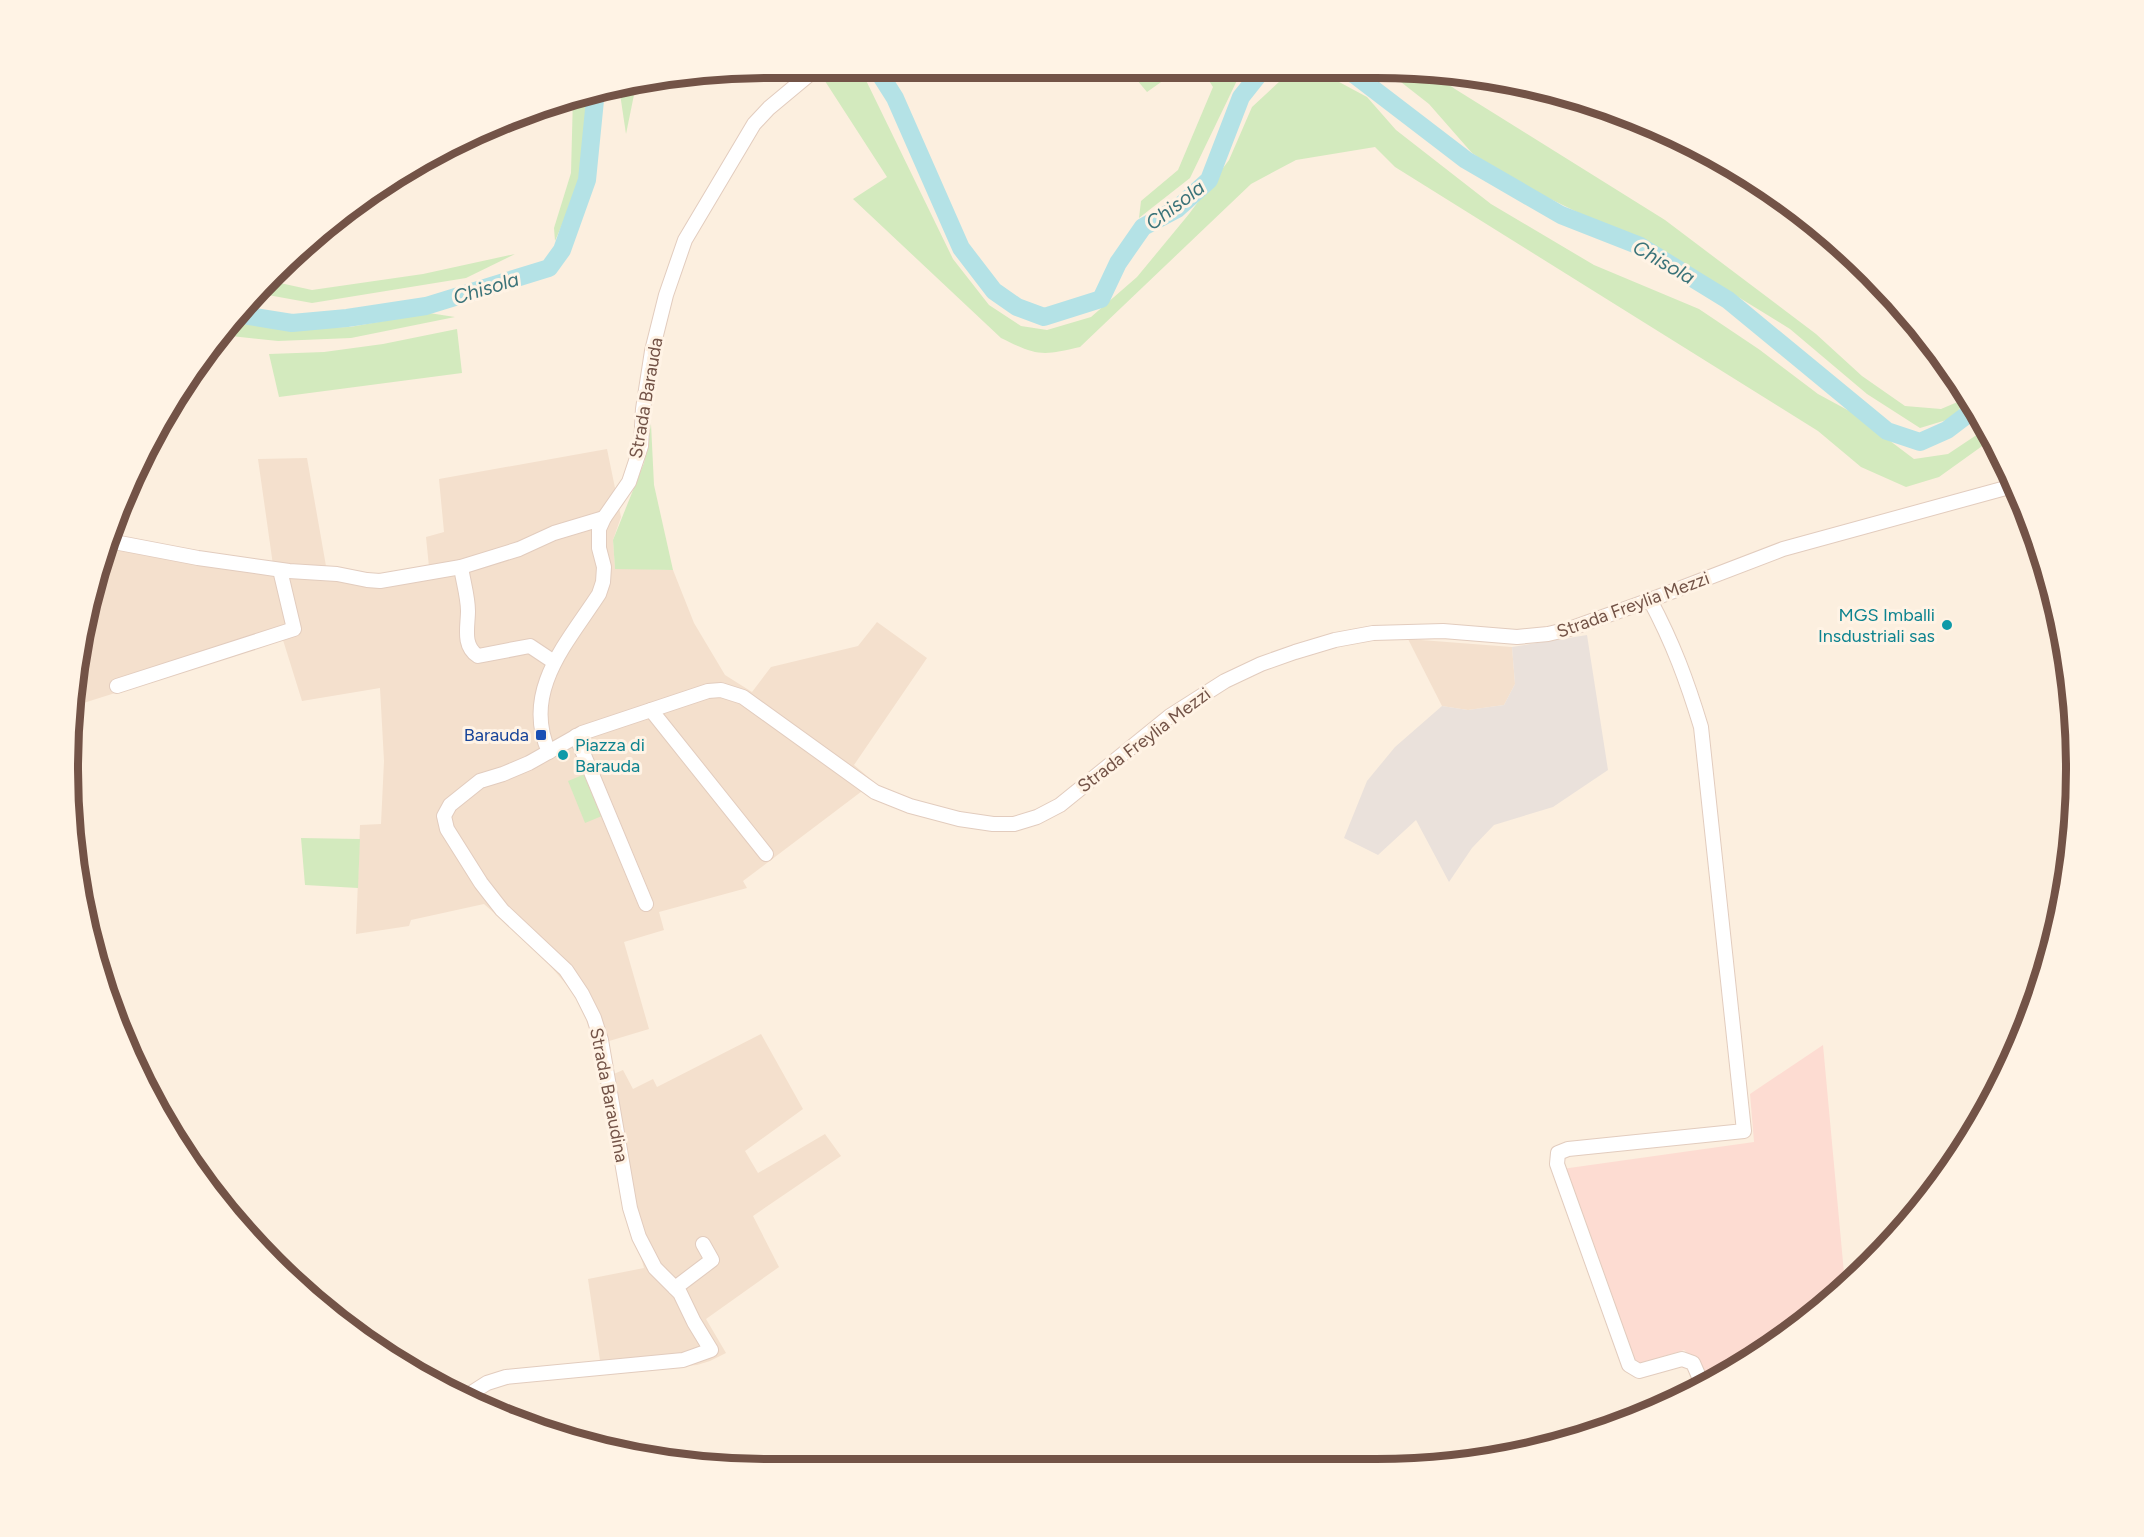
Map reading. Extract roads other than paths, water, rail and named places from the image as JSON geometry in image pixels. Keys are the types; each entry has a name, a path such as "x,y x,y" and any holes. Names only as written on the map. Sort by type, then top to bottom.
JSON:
{"street":[{"name":"Strada Barauda","path":"549,752 543,737 541,715 544,686 554,662 599,594 603,582 603,567 598,548 599,529 629,482 641,446 643,409 652,351 666,296 685,240 754,124 802,78"},
{"name":"Strada Freylia Mezzi","path":"549,752 576,736 708,691 721,690 743,697 875,792 910,806 959,819 993,824 1014,824 1037,817 1060,805 1170,716 1225,681 1287,655 1335,640 1373,633 1443,631 1517,638 1548,634 1569,629 1650,600 1783,549 2006,488"},
{"path":"117,542 280,570 338,574 380,581 461,567 519,549 554,533 604,518"},
{"path":"461,567 468,612 466,623 468,644 471,651 478,656 530,646 554,662"},
{"path":"117,686 294,629 280,570"},
{"path":"1650,600 1670,637 1701,727 1744,1131 1568,1149 1558,1153 1557,1164 1629,1365 1639,1371 1682,1359 1694,1364 1700,1378"},
{"path":"651,710 766,854"},
{"path":"576,736 646,904"},
{"name":"Strada Baraudina","path":"473,1392 487,1383 506,1377 683,1360 711,1350 680,1293 655,1268 639,1237 630,1208 601,1040 594,1018 582,994 566,970 510,917 481,883 447,829 444,816 450,805 480,781 503,774 549,752"},
{"path":"675,1288 712,1260 703,1244"}],"waterway":[{"name":"Chisola","path":"882,78 895,98 961,248 994,291 1017,307 1044,317 1101,299 1118,263 1143,227 1177,209 1209,180 1241,97 1256,78"},
{"name":"Chisola","path":"1359,78 1466,160 1561,215 1640,246 1728,300 1887,431 1920,442 1947,430 1968,414"},
{"name":"Chisola","path":"247,316 292,323 347,318 426,306 549,268 562,250 587,180 595,101"}],"place":[{"name":"MGS Imballi Insdustriali sas","path":"1947,625"},
{"name":"Barauda","path":"541,735"},
{"name":"Piazza di Barauda","path":"563,755"}]}
